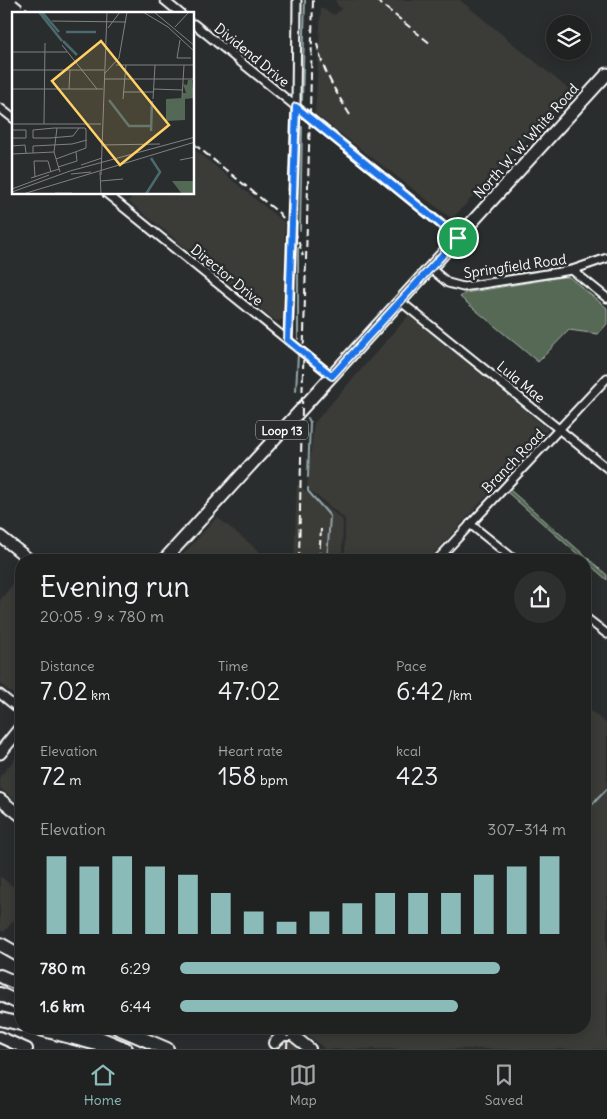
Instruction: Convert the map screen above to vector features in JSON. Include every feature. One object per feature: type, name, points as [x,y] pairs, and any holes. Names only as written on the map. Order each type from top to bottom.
[{"type":"highway","points":[[0,944],[15,953]]},
{"type":"highway","points":[[0,976],[15,982]]},
{"type":"highway","points":[[0,994],[15,1001]]},
{"type":"highway","points":[[0,1019],[15,1023]]},
{"type":"highway","points":[[59,1034],[116,1049]]},
{"type":"highway","points":[[90,1034],[126,1049]]},
{"type":"highway","points":[[132,1034],[168,1049]]},
{"type":"highway","points":[[138,1034],[148,1041]]},
{"type":"main road","name":"North W. W. White Road","points":[[169,554],[607,74]]},
{"type":"main road","points":[[0,536],[22,554]]},
{"type":"main road","points":[[0,753],[15,735]]},
{"type":"main road","points":[[0,799],[15,811]]},
{"type":"main road","points":[[274,1046],[283,1035],[294,1035],[310,1049]]},
{"type":"main road","points":[[0,1038],[27,1049]]},
{"type":"street","points":[[164,0],[179,12]]},
{"type":"street","points":[[288,340],[296,107],[297,0]]},
{"type":"street","name":"Dividend Drive","points":[[195,27],[458,238]]},
{"type":"street","points":[[0,108],[12,117]]},
{"type":"street","name":"Director Drive","points":[[108,195],[332,376]]},
{"type":"street","name":"Springfield Road","points":[[430,268],[448,283],[463,287],[572,270],[607,258]]},
{"type":"street","points":[[572,270],[607,298]]},
{"type":"street","name":"Lula Mae","points":[[400,301],[607,468]]},
{"type":"street","name":"Branch Road","points":[[442,554],[607,378]]},
{"type":"street","points":[[470,524],[508,554]]},
{"type":"street","points":[[591,621],[607,634]]},
{"type":"street","points":[[0,694],[15,706]]},
{"type":"shaded area","points":[[335,0],[460,0],[571,91],[452,219],[315,114],[321,8],[334,15],[342,9]]},
{"type":"shaded area","points":[[195,150],[285,223],[284,319],[276,321],[128,201],[133,195],[195,195]]},
{"type":"shaded area","points":[[409,315],[548,429],[433,554],[345,554],[345,519],[307,488],[314,423]]},
{"type":"shaded area","points":[[297,484],[343,520],[342,554],[294,554]]},
{"type":"shaded area","points":[[217,517],[263,554],[183,554]]},
{"type":"shaded area","points":[[15,581],[15,695],[0,684],[0,600]]},
{"type":"shaded area","points":[[591,711],[607,724],[607,1049],[325,1049],[306,1034],[591,1034]]},
{"type":"shaded area","points":[[15,759],[15,800],[0,788],[0,776]]},
{"type":"shaded area","points":[[0,876],[15,888],[15,919],[4,932],[0,930]]},
{"type":"shaded area","points":[[283,1034],[299,1034],[298,1049],[282,1049]]},
{"type":"green space","points":[[569,277],[607,308],[607,324],[598,334],[569,330],[538,362],[460,297],[465,293]]},
{"type":"green space","points":[[509,489],[583,554],[577,554],[507,492]]},
{"type":"green space","points":[[591,561],[607,575],[607,580],[591,566]]},
{"type":"waterway","points":[[302,100],[305,0]]},
{"type":"waterway","points":[[300,230],[302,127]]},
{"type":"waterway","points":[[298,248],[298,339]]},
{"type":"waterway","points":[[296,391],[298,354]]},
{"type":"waterway","points":[[308,418],[310,422],[308,477]]},
{"type":"waterway","points":[[308,488],[308,491],[330,516],[327,554]]},
{"type":"waterway","points":[[591,806],[607,789]]},
{"type":"railway","points":[[16,0],[31,12]]},
{"type":"railway","points":[[299,554],[313,0]]},
{"type":"railway","points":[[376,0],[432,45]]},
{"type":"railway","points":[[317,43],[326,72],[350,115]]},
{"type":"railway","points":[[195,145],[279,213],[296,234],[303,256]]},
{"type":"railway","points":[[319,554],[321,529]]},
{"type":"railway","points":[[287,1049],[288,1034]]},
{"type":"route","points":[[296,107],[458,238],[332,376],[288,340],[296,107]]}]
